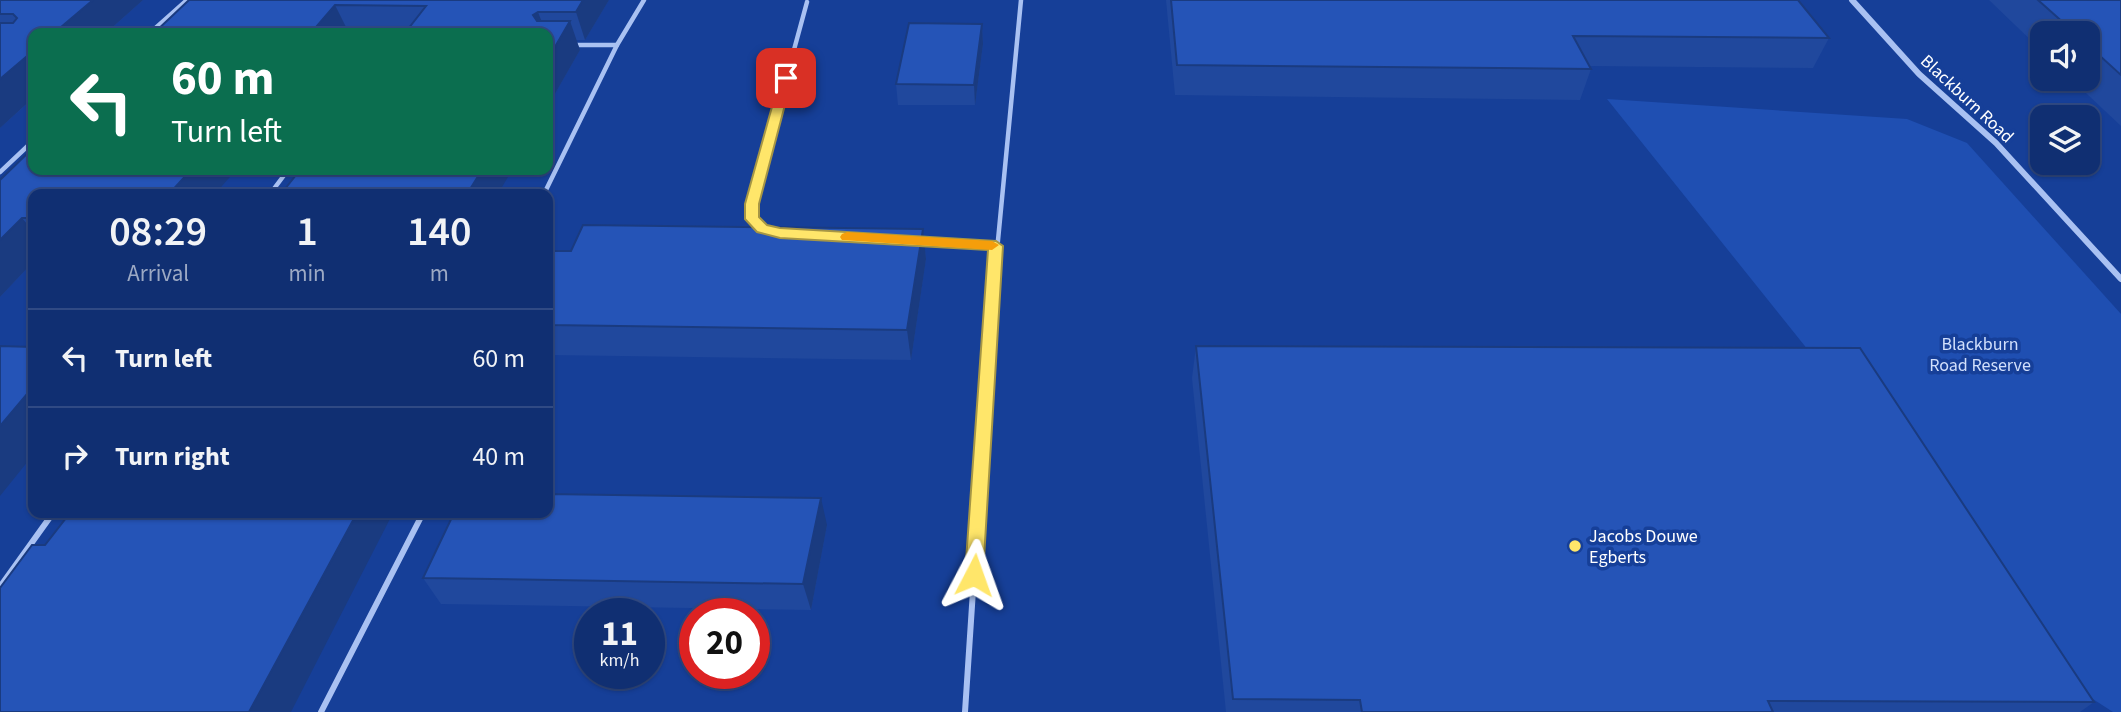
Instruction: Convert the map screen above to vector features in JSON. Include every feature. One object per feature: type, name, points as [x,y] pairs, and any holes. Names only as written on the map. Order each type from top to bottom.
[{"type":"street","name":"Blackburn Road","points":[[1852,0],[1919,74],[1996,143],[2121,278]]},
{"type":"lane","points":[[156,28],[187,0]]},
{"type":"lane","points":[[546,189],[617,45],[644,0]]},
{"type":"lane","points":[[965,712],[996,246],[1021,0]]},
{"type":"lane","points":[[771,231],[762,229],[752,219],[752,204],[807,2]]},
{"type":"lane","points":[[562,45],[617,45]]},
{"type":"lane","points":[[0,172],[28,146]]},
{"type":"lane","points":[[915,241],[996,246]]},
{"type":"lane","points":[[0,587],[50,518]]},
{"type":"lane","points":[[321,712],[420,518]]},
{"type":"green space","name":"Blackburn Road Reserve","points":[[1607,99],[1907,119],[1967,143],[2121,314],[2121,712],[2113,712],[2082,692]]},
{"type":"building","points":[[0,0],[93,0],[60,28],[28,28],[28,55],[0,79],[0,23],[13,23],[17,18],[13,14],[0,14]]},
{"type":"building","points":[[189,0],[583,0],[576,12],[538,12],[533,15],[537,21],[570,21],[553,50],[553,28],[409,28],[426,6],[335,5],[315,28],[159,28]]},
{"type":"building","points":[[1171,0],[1798,0],[1829,38],[1573,36],[1591,69],[1177,65]]},
{"type":"building","points":[[2038,0],[2121,0],[2121,75],[2100,56],[2100,21],[2062,21]]},
{"type":"building","points":[[909,23],[982,24],[974,85],[896,84]]},
{"type":"building","points":[[28,153],[28,175],[186,175],[174,189],[28,189],[28,218],[22,218],[0,240],[0,180]]},
{"type":"building","points":[[296,175],[479,175],[470,189],[285,189]]},
{"type":"building","points":[[583,225],[923,229],[907,330],[553,325],[553,251],[571,251]]},
{"type":"building","points":[[0,346],[28,347],[28,393],[0,426]]},
{"type":"building","name":"Jacobs Douwe Egberts","points":[[1196,346],[1860,348],[2094,702],[1768,701],[1773,712],[1362,712],[1360,700],[1233,699]]},
{"type":"building","points":[[553,494],[821,498],[803,584],[423,578],[452,518],[553,518]]},
{"type":"building","points":[[66,518],[354,518],[249,712],[0,712],[0,588],[32,545],[45,545]]},
{"type":"slow traffic","points":[[847,237],[992,245]]},
{"type":"place","name":"Jacobs Douwe Egberts","points":[[1575,546]]},
{"type":"route","points":[[786,78],[752,204],[752,219],[762,229],[780,233],[996,246],[974,575]]}]
